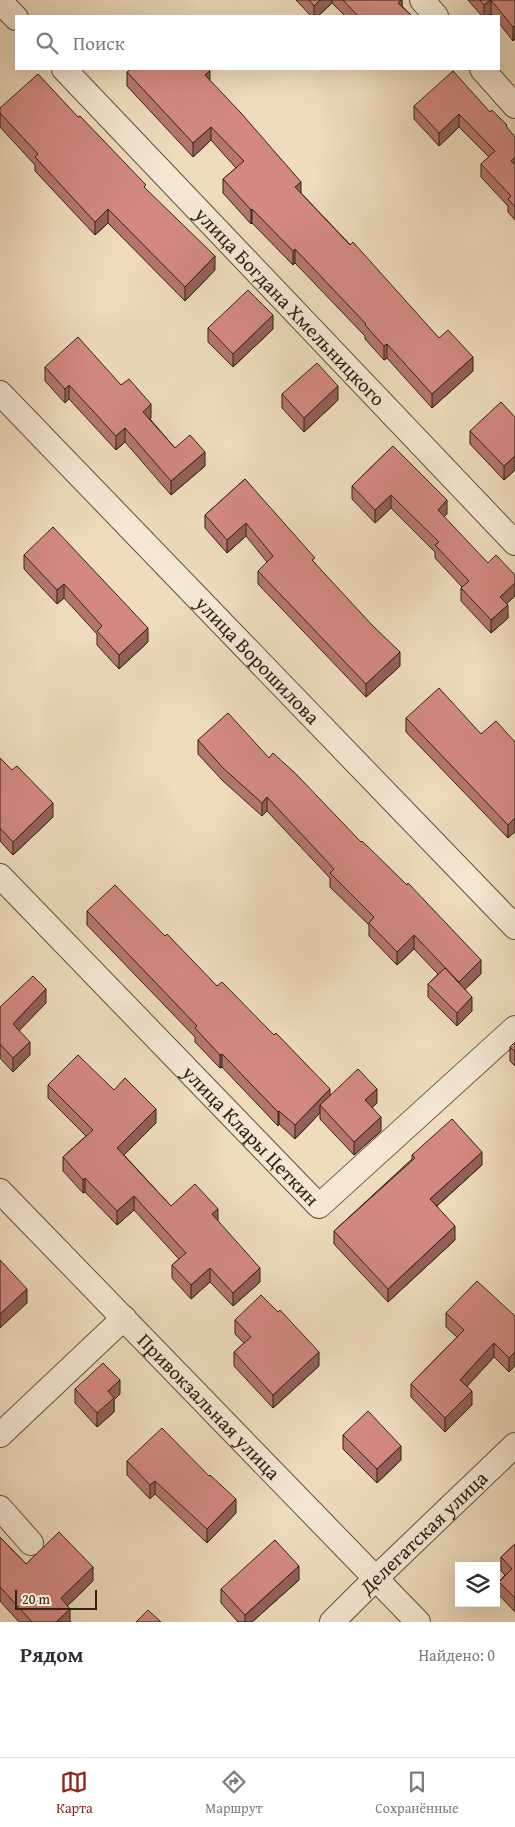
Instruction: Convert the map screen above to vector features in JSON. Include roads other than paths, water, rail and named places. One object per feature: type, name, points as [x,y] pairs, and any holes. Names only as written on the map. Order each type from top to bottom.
[{"type":"street","points":[[422,0],[435,15]]},
{"type":"street","points":[[0,1],[15,17]]},
{"type":"street","name":"улица Богдана Хмельницкого","points":[[65,70],[515,543]]},
{"type":"street","points":[[483,70],[515,106]]},
{"type":"street","name":"улица Ворошилова","points":[[0,393],[515,927]]},
{"type":"street","name":"улица Клары Цеткин","points":[[0,876],[319,1206],[515,1028]]},
{"type":"street","name":"Привокзальная улица","points":[[0,1191],[418,1622]]},
{"type":"street","points":[[0,1435],[124,1318]]},
{"type":"street","name":"Делегатская улица","points":[[332,1622],[515,1445]]},
{"type":"street","points":[[0,1508],[31,1543]]}]
